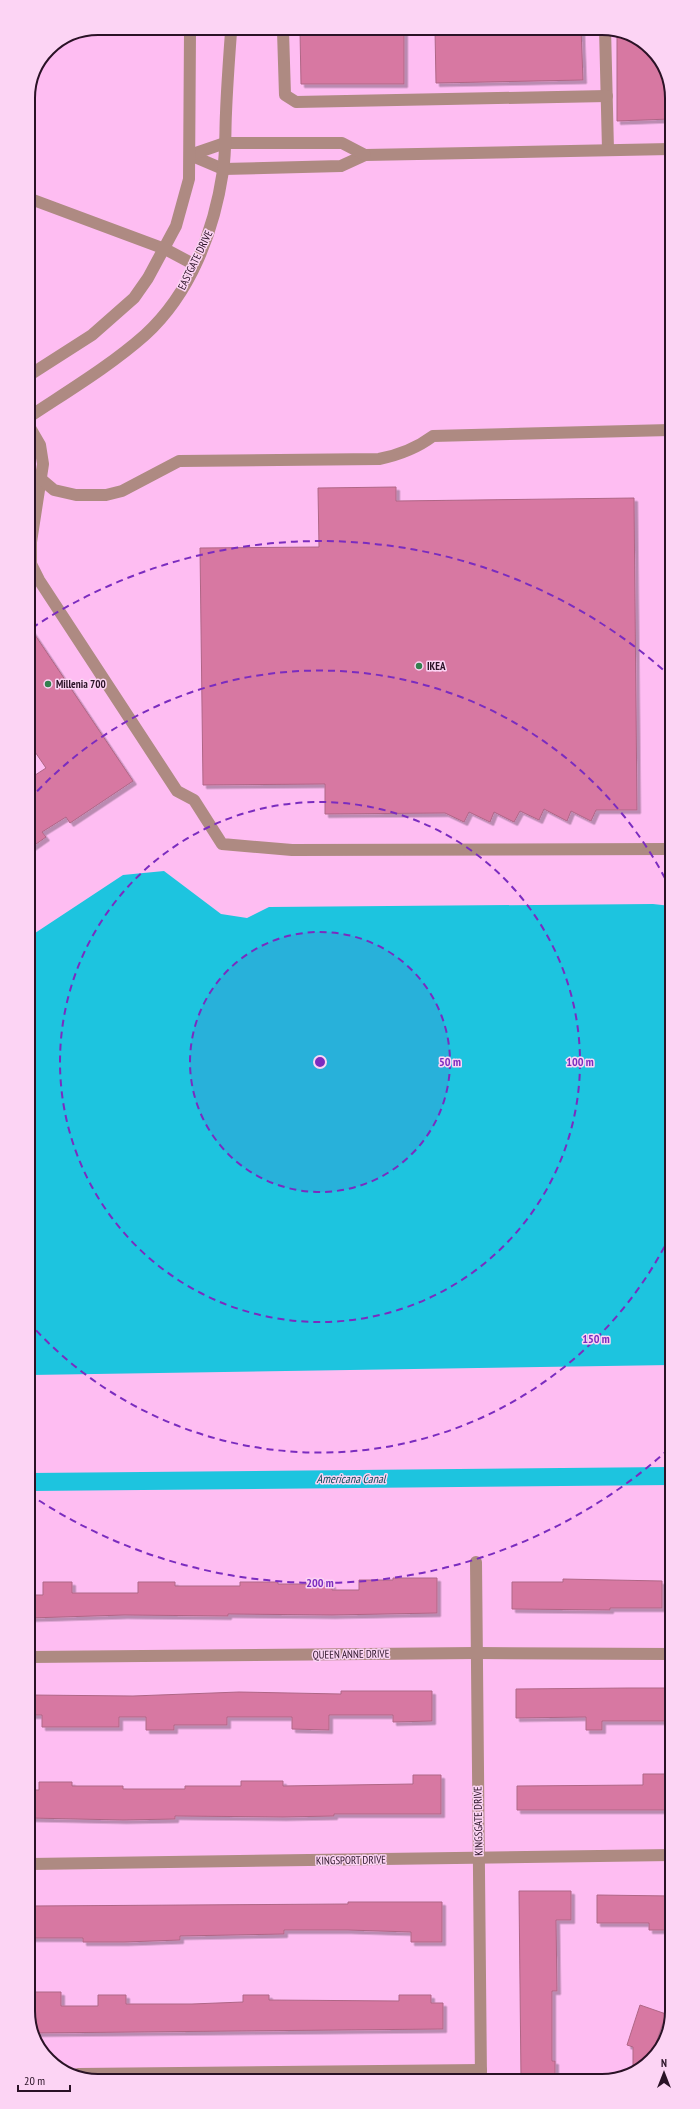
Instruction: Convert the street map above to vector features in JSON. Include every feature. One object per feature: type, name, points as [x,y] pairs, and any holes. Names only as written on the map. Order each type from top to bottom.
[{"type":"street","points":[[35,372],[92,335],[113,318],[134,298],[165,249],[183,204],[189,179],[190,35]]},
{"type":"street","name":"EASTGATE DRIVE","points":[[35,412],[123,353],[146,334],[182,290],[195,265],[210,230],[218,200],[223,169],[230,35]]},
{"type":"street","points":[[283,35],[285,95],[296,102],[607,96]]},
{"type":"street","points":[[605,35],[608,150]]},
{"type":"street","points":[[190,155],[225,143],[342,142],[365,155]]},
{"type":"street","points":[[190,155],[223,169],[341,166],[365,155],[665,149]]},
{"type":"street","points":[[35,201],[165,249],[195,265]]},
{"type":"street","points":[[41,479],[54,490],[76,495],[106,495],[122,490],[178,461],[379,459],[394,456],[421,446],[433,436],[665,430]]},
{"type":"street","points":[[35,437],[40,445],[43,464],[35,517]]},
{"type":"street","points":[[35,574],[177,791],[194,800],[222,844],[292,850],[665,849]]},
{"type":"street","name":"KINGSGATE DRIVE","points":[[476,1562],[481,2074]]},
{"type":"street","name":"QUEEN ANNE DRIVE","points":[[35,1657],[477,1652],[665,1654]]},
{"type":"street","name":"KINGSPORT DRIVE","points":[[35,1864],[479,1859],[665,1855]]},
{"type":"water","points":[[164,871],[221,914],[247,918],[269,907],[653,904],[665,905],[665,1365],[35,1375],[35,933],[123,875]]},
{"type":"building","points":[[300,35],[404,35],[404,84],[301,84]]},
{"type":"building","points":[[435,35],[581,35],[583,80],[436,83]]},
{"type":"building","points":[[617,37],[634,43],[647,53],[659,70],[663,82],[665,98],[665,119],[617,121]]},
{"type":"building","name":"IKEA","points":[[396,487],[396,501],[634,498],[637,810],[596,810],[591,821],[571,811],[567,821],[544,809],[539,820],[520,811],[514,822],[494,812],[490,822],[469,812],[464,822],[445,813],[325,814],[325,784],[203,785],[200,548],[319,547],[318,488]]},
{"type":"building","name":"Millenia 700","points":[[35,635],[133,781],[70,823],[66,817],[42,832],[46,837],[35,845],[35,775],[46,768],[35,752]]},
{"type":"building","points":[[393,1578],[437,1578],[437,1613],[332,1615],[228,1614],[228,1616],[124,1615],[35,1618],[35,1595],[43,1595],[43,1582],[72,1582],[72,1593],[138,1593],[138,1582],[175,1582],[175,1586],[240,1586],[240,1582],[278,1582],[278,1584],[332,1584],[332,1590],[359,1590],[359,1580],[393,1580]]},
{"type":"building","points":[[563,1579],[662,1581],[662,1608],[610,1608],[610,1610],[512,1609],[512,1582],[563,1582]]},
{"type":"building","points":[[665,1688],[665,1721],[602,1721],[602,1730],[586,1730],[586,1717],[516,1718],[516,1689]]},
{"type":"building","points":[[341,1691],[432,1691],[432,1721],[393,1722],[393,1715],[329,1715],[329,1730],[292,1729],[292,1717],[227,1717],[227,1725],[174,1725],[174,1730],[146,1730],[146,1717],[119,1717],[119,1727],[42,1727],[42,1715],[35,1715],[35,1695],[133,1696],[239,1692],[341,1694]]},
{"type":"building","points":[[643,1774],[665,1774],[665,1810],[517,1810],[517,1786],[643,1785]]},
{"type":"building","points":[[413,1775],[441,1775],[441,1814],[334,1814],[334,1816],[283,1817],[175,1816],[175,1819],[123,1820],[35,1818],[35,1790],[39,1790],[39,1782],[72,1782],[72,1786],[123,1786],[123,1789],[185,1789],[185,1786],[241,1786],[241,1781],[283,1781],[283,1786],[413,1784]]},
{"type":"building","points":[[519,1891],[571,1891],[571,1920],[556,1920],[557,1991],[552,1991],[552,2061],[555,2061],[555,2074],[521,2074]]},
{"type":"building","points":[[597,1895],[665,1896],[665,1930],[649,1930],[649,1923],[597,1923]]},
{"type":"building","points":[[348,1902],[442,1902],[442,1942],[411,1942],[411,1932],[348,1930],[284,1930],[284,1934],[180,1936],[180,1940],[125,1942],[83,1942],[83,1938],[35,1938],[35,1906],[348,1904]]},
{"type":"building","points":[[35,1992],[61,1992],[61,2006],[98,2006],[98,1995],[126,1995],[126,2004],[192,2004],[243,2002],[243,1995],[269,1995],[269,2000],[399,2001],[399,1995],[431,1995],[431,2003],[443,2003],[443,2029],[39,2033],[35,2011]]},
{"type":"building","points":[[640,2005],[665,2014],[656,2043],[648,2053],[644,2053],[644,2058],[633,2066],[633,2047],[627,2045]]},
{"type":"waterway","name":"Americana Canal","points":[[35,1482],[665,1476]]},
{"type":"place","name":"IKEA","points":[[419,666]]},
{"type":"place","name":"Millenia 700","points":[[48,684]]}]
